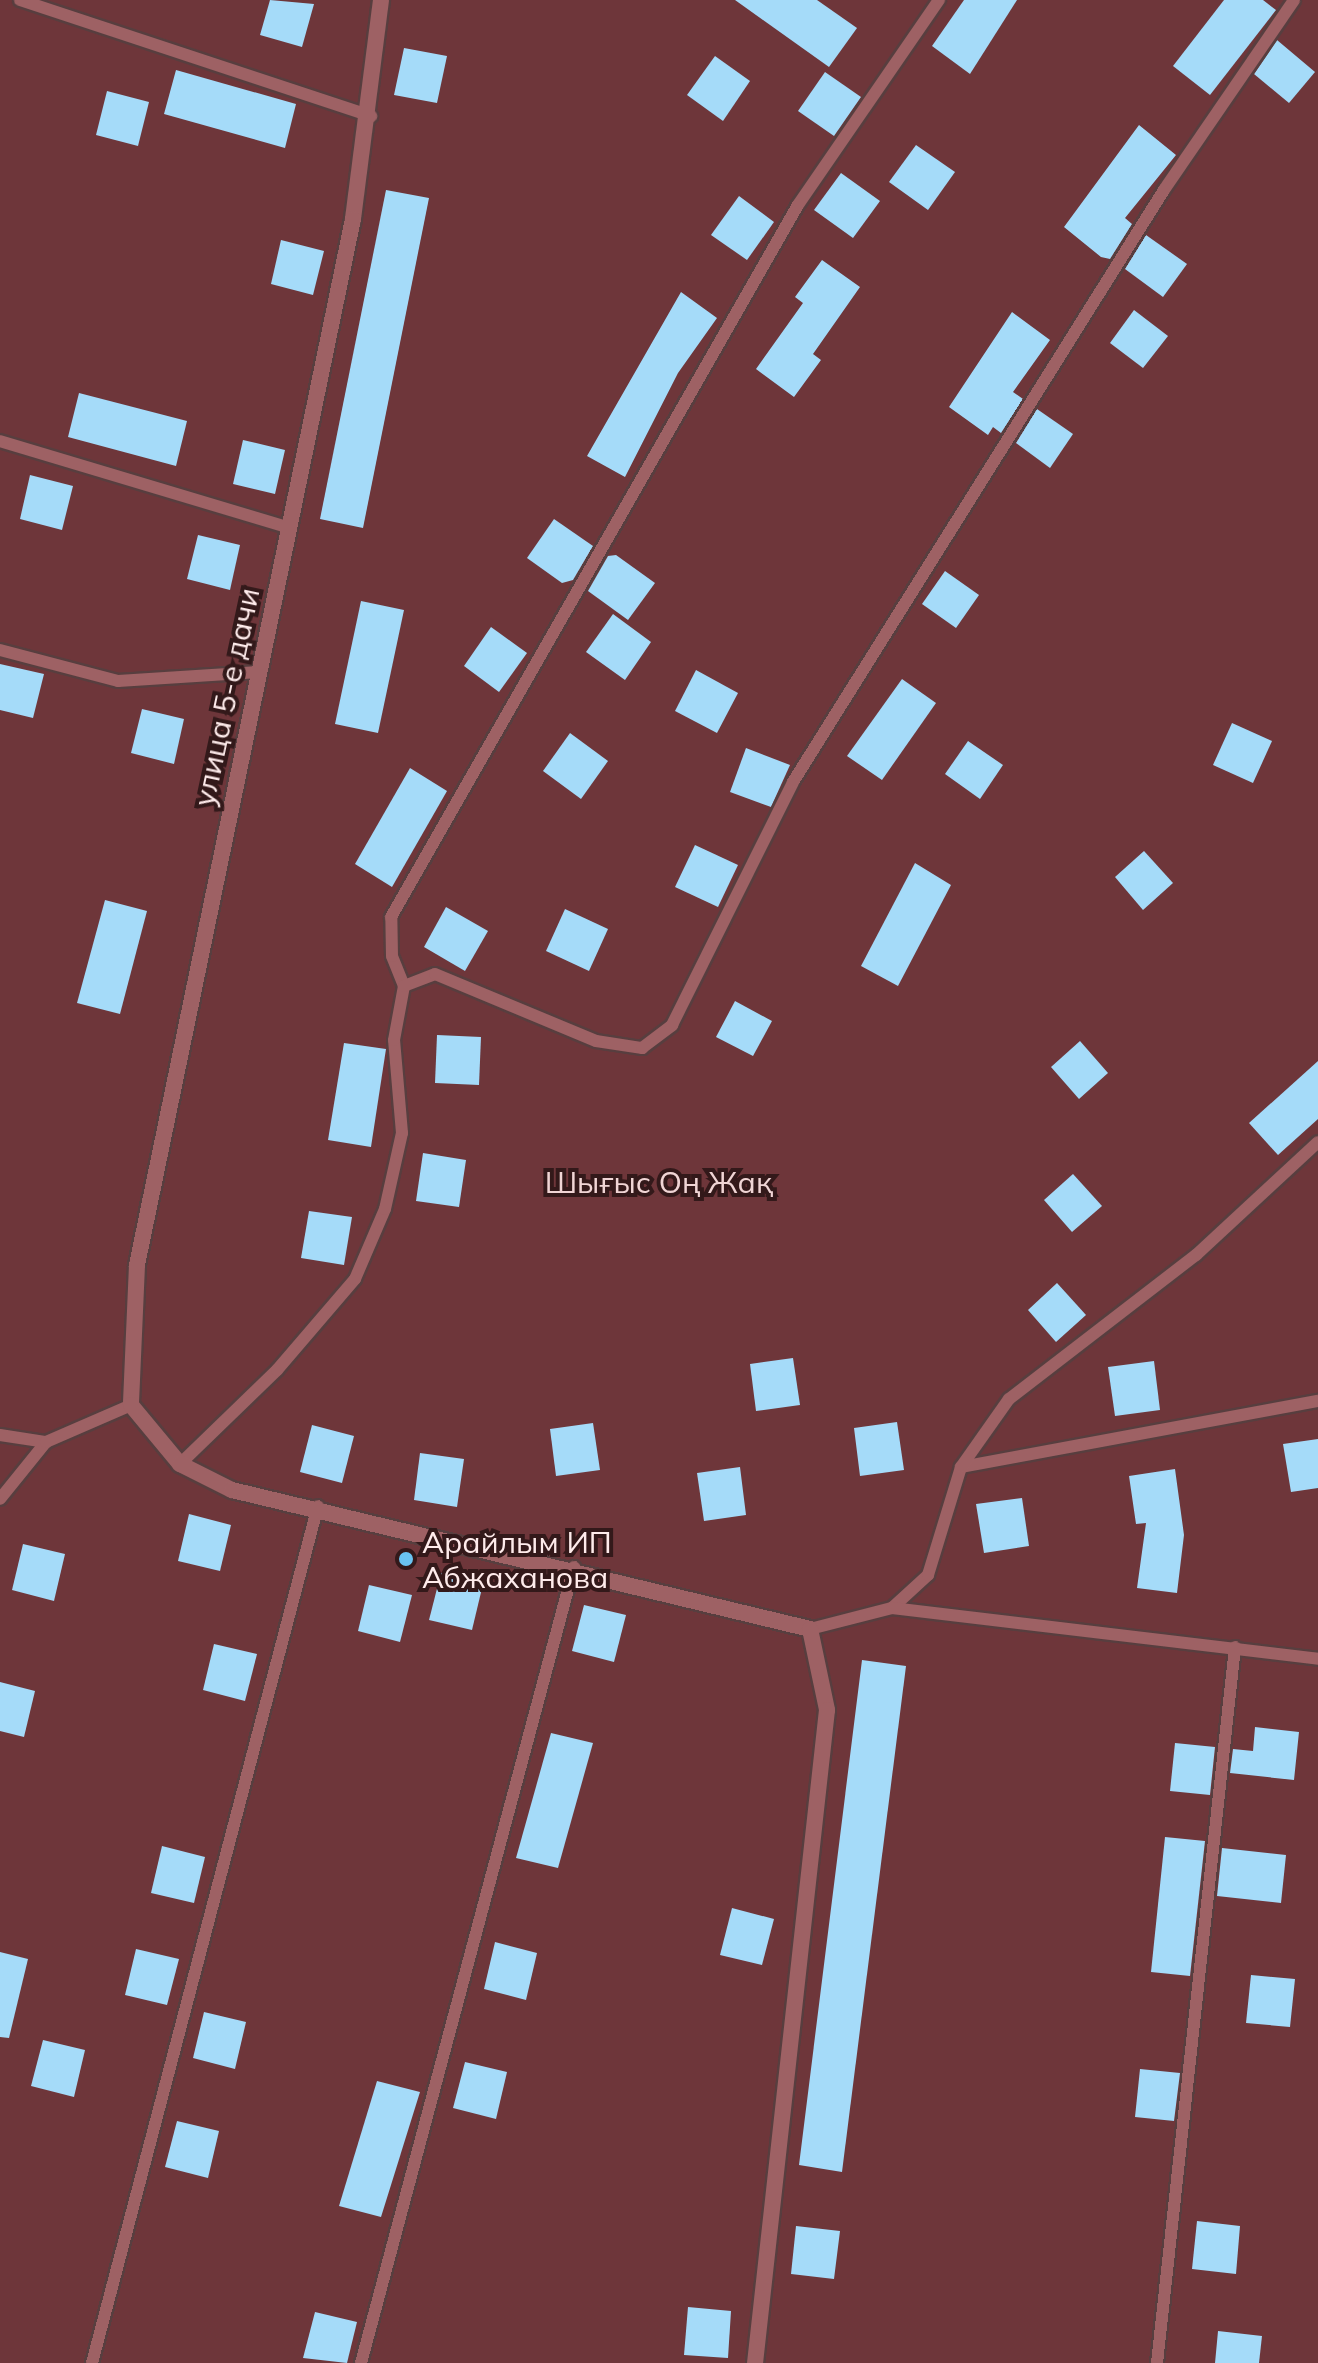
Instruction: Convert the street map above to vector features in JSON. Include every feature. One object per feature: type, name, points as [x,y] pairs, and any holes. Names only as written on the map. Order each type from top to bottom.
[{"type":"street","name":"улица 5-е дачи","points":[[131,1405],[137,1265],[290,528],[371,116],[381,0]]},
{"type":"street","points":[[131,1405],[180,1464],[232,1490],[318,1506],[574,1567],[810,1629],[827,1710],[755,2363]]},
{"type":"lane","points":[[20,0],[371,116]]},
{"type":"lane","points":[[180,1464],[277,1370],[355,1279],[385,1209],[402,1133],[394,1040],[404,986],[392,956],[391,917],[798,205],[939,0]]},
{"type":"lane","points":[[404,986],[435,974],[596,1041],[642,1048],[672,1025],[793,782],[1164,190],[1294,0]]},
{"type":"lane","points":[[0,441],[290,528]]},
{"type":"lane","points":[[0,650],[118,681],[259,672]]},
{"type":"lane","points":[[892,1608],[928,1575],[940,1552],[961,1467],[1009,1399],[1196,1255],[1318,1142]]},
{"type":"lane","points":[[961,1467],[1318,1401]]},
{"type":"lane","points":[[0,1499],[46,1442],[131,1405]]},
{"type":"lane","points":[[0,1435],[46,1442]]},
{"type":"lane","points":[[92,2363],[318,1506]]},
{"type":"lane","points":[[361,2363],[574,1567]]},
{"type":"lane","points":[[810,1629],[892,1608],[1318,1659]]},
{"type":"lane","points":[[1157,2363],[1235,1647]]},
{"type":"green space","name":"Шығыс Оң Жақ","points":[[0,0],[1318,0],[1318,2363],[0,2363]]},
{"type":"building","points":[[270,0],[314,4],[302,47],[260,35]]},
{"type":"building","points":[[735,0],[817,0],[857,28],[829,67]]},
{"type":"building","points":[[964,0],[1017,0],[970,74],[932,46]]},
{"type":"building","points":[[1224,0],[1263,0],[1276,10],[1210,95],[1173,66]]},
{"type":"building","points":[[1277,40],[1315,72],[1289,103],[1254,74]]},
{"type":"building","points":[[404,48],[447,56],[437,103],[394,95]]},
{"type":"building","points":[[715,56],[750,81],[723,121],[687,95]]},
{"type":"building","points":[[176,70],[296,104],[285,148],[164,114]]},
{"type":"building","points":[[825,72],[861,97],[834,136],[798,111]]},
{"type":"building","points":[[107,91],[149,102],[138,146],[96,135]]},
{"type":"building","points":[[1139,125],[1176,155],[1125,218],[1132,224],[1110,259],[1101,257],[1064,227]]},
{"type":"building","points":[[916,145],[955,172],[928,210],[889,182]]},
{"type":"building","points":[[841,173],[880,201],[853,238],[814,210]]},
{"type":"building","points":[[386,190],[429,198],[363,528],[320,519]]},
{"type":"building","points":[[739,196],[774,222],[747,260],[711,235]]},
{"type":"building","points":[[1146,235],[1187,264],[1163,297],[1125,269]]},
{"type":"building","points":[[281,240],[324,251],[313,295],[271,284]]},
{"type":"building","points":[[822,260],[860,287],[813,354],[821,360],[794,397],[756,369],[803,303],[795,297]]},
{"type":"building","points":[[681,292],[717,318],[678,373],[625,477],[587,456]]},
{"type":"building","points":[[1134,310],[1168,336],[1143,368],[1110,343]]},
{"type":"building","points":[[1012,312],[1050,340],[1013,392],[1023,399],[1001,433],[993,427],[988,435],[949,407]]},
{"type":"building","points":[[79,393],[187,421],[176,466],[68,437]]},
{"type":"building","points":[[1037,409],[1073,434],[1050,468],[1016,443]]},
{"type":"building","points":[[243,440],[285,450],[275,494],[233,484]]},
{"type":"building","points":[[30,475],[73,486],[62,530],[20,519]]},
{"type":"building","points":[[554,519],[593,546],[573,580],[562,583],[527,558]]},
{"type":"building","points":[[198,535],[240,545],[230,590],[187,579]]},
{"type":"building","points":[[616,555],[655,583],[628,620],[588,591],[608,556]]},
{"type":"building","points":[[945,571],[979,595],[956,628],[922,604]]},
{"type":"building","points":[[361,601],[404,610],[378,733],[335,724]]},
{"type":"building","points":[[613,614],[651,642],[625,680],[586,652]]},
{"type":"building","points":[[491,627],[527,653],[499,692],[464,666]]},
{"type":"building","points":[[0,664],[44,674],[33,718],[0,710]]},
{"type":"building","points":[[696,670],[738,693],[717,733],[675,711]]},
{"type":"building","points":[[902,679],[936,703],[882,780],[847,756]]},
{"type":"building","points":[[142,709],[184,719],[174,764],[131,753]]},
{"type":"building","points":[[1232,723],[1272,741],[1253,783],[1213,765]]},
{"type":"building","points":[[570,733],[608,761],[581,799],[543,771]]},
{"type":"building","points":[[968,741],[1003,765],[980,799],[945,774]]},
{"type":"building","points":[[746,748],[790,765],[771,807],[730,792]]},
{"type":"building","points":[[410,768],[447,791],[392,887],[355,864]]},
{"type":"building","points":[[695,845],[738,865],[718,907],[675,887]]},
{"type":"building","points":[[1144,851],[1173,883],[1143,910],[1115,877]]},
{"type":"building","points":[[915,863],[951,885],[898,986],[861,966]]},
{"type":"building","points":[[105,900],[147,911],[120,1014],[77,1003]]},
{"type":"building","points":[[446,907],[488,931],[465,971],[424,947]]},
{"type":"building","points":[[565,909],[608,929],[589,971],[546,951]]},
{"type":"building","points":[[735,1001],[772,1021],[753,1056],[716,1037]]},
{"type":"building","points":[[437,1035],[481,1037],[479,1085],[435,1083]]},
{"type":"building","points":[[1080,1041],[1108,1073],[1079,1099],[1051,1067]]},
{"type":"building","points":[[344,1043],[386,1049],[371,1147],[328,1140]]},
{"type":"building","points":[[1318,1061],[1318,1119],[1278,1155],[1249,1123]]},
{"type":"building","points":[[423,1153],[466,1160],[459,1207],[416,1201]]},
{"type":"building","points":[[1073,1174],[1102,1206],[1072,1232],[1044,1200]]},
{"type":"building","points":[[309,1211],[352,1217],[344,1265],[301,1258]]},
{"type":"building","points":[[1057,1283],[1086,1315],[1056,1342],[1028,1310]]},
{"type":"building","points":[[793,1358],[800,1405],[756,1411],[750,1364]]},
{"type":"building","points":[[1154,1361],[1160,1410],[1115,1416],[1108,1367]]},
{"type":"building","points":[[897,1422],[904,1470],[860,1476],[854,1428]]},
{"type":"building","points":[[593,1423],[600,1470],[556,1476],[550,1429]]},
{"type":"building","points":[[312,1425],[354,1436],[342,1483],[300,1472]]},
{"type":"building","points":[[1318,1439],[1318,1488],[1291,1492],[1283,1444]]},
{"type":"building","points":[[420,1453],[464,1459],[457,1507],[414,1500]]},
{"type":"building","points":[[740,1467],[746,1515],[704,1521],[697,1473]]},
{"type":"building","points":[[1175,1469],[1184,1535],[1177,1593],[1137,1588],[1146,1523],[1136,1524],[1129,1476]]},
{"type":"building","points":[[1022,1498],[1029,1546],[984,1553],[976,1504]]},
{"type":"building","points":[[189,1514],[231,1525],[220,1571],[178,1561]]},
{"type":"building","points":[[23,1544],[65,1554],[54,1601],[12,1590]]},
{"type":"building","points":[[441,1573],[483,1584],[472,1630],[429,1620]]},
{"type":"building","points":[[369,1585],[412,1595],[400,1642],[358,1631]]},
{"type":"building","points":[[584,1605],[626,1615],[614,1662],[572,1651]]},
{"type":"building","points":[[214,1644],[257,1654],[245,1701],[203,1690]]},
{"type":"building","points":[[862,1660],[906,1666],[842,2172],[799,2165]]},
{"type":"building","points":[[0,1682],[35,1691],[24,1737],[0,1731]]},
{"type":"building","points":[[1255,1727],[1299,1732],[1294,1780],[1230,1773],[1233,1749],[1253,1751]]},
{"type":"building","points":[[551,1733],[593,1743],[558,1868],[516,1858]]},
{"type":"building","points":[[1175,1743],[1215,1747],[1210,1795],[1170,1791]]},
{"type":"building","points":[[1165,1837],[1205,1841],[1190,1976],[1151,1972]]},
{"type":"building","points":[[162,1846],[205,1857],[194,1903],[151,1893]]},
{"type":"building","points":[[1222,1848],[1286,1855],[1281,1903],[1217,1896]]},
{"type":"building","points":[[732,1908],[774,1919],[762,1965],[720,1955]]},
{"type":"building","points":[[495,1942],[537,1953],[526,2000],[484,1989]]},
{"type":"building","points":[[136,1949],[179,1959],[167,2005],[125,1995]]},
{"type":"building","points":[[0,1952],[28,1959],[9,2038],[0,2037]]},
{"type":"building","points":[[1251,1975],[1295,1979],[1290,2027],[1246,2023]]},
{"type":"building","points":[[204,2012],[246,2022],[235,2069],[193,2058]]},
{"type":"building","points":[[43,2040],[85,2050],[74,2097],[31,2086]]},
{"type":"building","points":[[465,2062],[507,2072],[496,2119],[453,2108]]},
{"type":"building","points":[[1140,2069],[1180,2073],[1174,2121],[1135,2117]]},
{"type":"building","points":[[377,2081],[420,2092],[381,2217],[339,2206]]},
{"type":"building","points":[[177,2121],[219,2131],[208,2178],[165,2167]]},
{"type":"building","points":[[1197,2221],[1240,2226],[1236,2274],[1192,2269]]},
{"type":"building","points":[[796,2226],[840,2231],[834,2279],[791,2274]]},
{"type":"building","points":[[688,2307],[731,2311],[728,2358],[684,2355]]},
{"type":"building","points":[[315,2312],[357,2322],[347,2363],[303,2358]]},
{"type":"building","points":[[1218,2331],[1262,2336],[1259,2363],[1215,2363]]},
{"type":"place","name":"Арайлым ИП Абжаханова","points":[[406,1559]]}]
